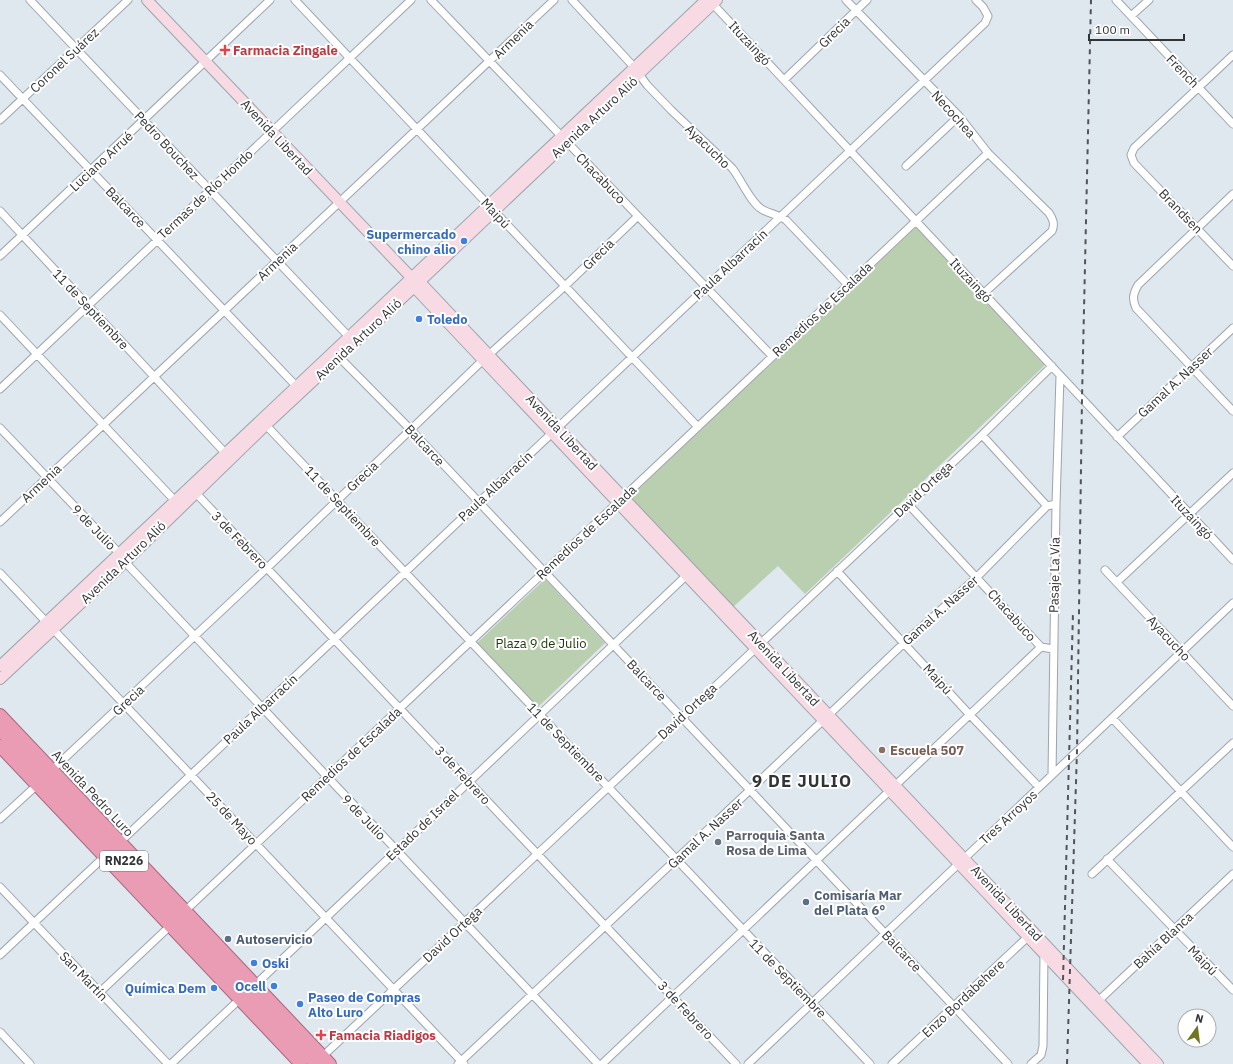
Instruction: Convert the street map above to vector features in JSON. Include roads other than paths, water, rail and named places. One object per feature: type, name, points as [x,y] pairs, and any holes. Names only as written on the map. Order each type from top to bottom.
[{"type":"highway","name":"Avenida Pedro Luro","points":[[0,715],[52,770],[170,926],[248,992],[323,1061]]},
{"type":"highway","name":"Avenida Pedro Luro","points":[[0,730],[248,992]]},
{"type":"highway","name":"Avenida Pedro Luro","points":[[0,746],[37,785],[185,911],[248,992],[301,1064]]},
{"type":"main road","name":"Avenida Libertad","points":[[147,0],[1031,934],[1096,1004],[1148,1064]]},
{"type":"main road","name":"Avenida Arturo Alió","points":[[0,679],[119,552],[178,504],[413,280],[711,1]]},
{"type":"main road","name":"Avenida Arturo Alió","points":[[0,666],[50,626],[125,562],[178,504]]},
{"type":"main road","name":"Avenida Libertad","points":[[1031,934],[1044,953],[1158,1064]]},
{"type":"street","name":"Pedro Bouchez","points":[[30,0],[351,340]]},
{"type":"street","name":"Coronel Suárez","points":[[0,120],[128,0]]},
{"type":"street","name":"Luciano Arrué","points":[[0,256],[270,0]]},
{"type":"street","name":"Maipú","points":[[295,0],[698,426]]},
{"type":"street","name":"Termas de Río Hondo","points":[[0,389],[411,0]]},
{"type":"street","name":"Chacabuco","points":[[431,0],[772,356]]},
{"type":"street","name":"Armenia","points":[[0,522],[554,0]]},
{"type":"street","name":"Ayacucho","points":[[572,0],[637,70],[647,86],[732,168],[757,205],[763,211],[781,216],[786,220],[848,285]]},
{"type":"street","name":"Necochea","points":[[846,0],[959,116],[988,152],[1049,213],[1054,223],[1052,231],[983,294]]},
{"type":"street","name":"Grecia","points":[[784,80],[867,0]]},
{"type":"street","name":"Paula Albarracín","points":[[0,955],[985,23],[988,16],[983,7],[976,0]]},
{"type":"street","name":"French","points":[[1116,0],[1233,124]]},
{"type":"street","points":[[1131,16],[1148,0]]},
{"type":"street","name":"Ituzaingó","points":[[711,1],[1233,560]]},
{"type":"street","points":[[1199,88],[1233,55]]},
{"type":"street","name":"Balcarce","points":[[0,75],[299,389]]},
{"type":"street","name":"Brandsen","points":[[1199,88],[1134,148],[1131,155],[1134,163],[1233,266]]},
{"type":"street","points":[[906,166],[959,116]]},
{"type":"street","name":"Remedios de Escalada","points":[[185,911],[988,152]]},
{"type":"street","points":[[1233,194],[1138,285],[1134,291],[1133,298],[1136,308],[1233,412]]},
{"type":"street","name":"11 de Septiembre","points":[[0,212],[228,456]]},
{"type":"street","name":"Grecia","points":[[52,770],[267,568],[486,357],[565,286],[638,216]]},
{"type":"street","points":[[0,315],[178,504]]},
{"type":"street","name":"Gamal A. Nasser","points":[[1117,437],[1233,328]]},
{"type":"street","name":"Balcarce","points":[[336,354],[411,430],[1008,1064]]},
{"type":"street","name":"David Ortega","points":[[323,1061],[464,922],[982,435],[1052,366]]},
{"type":"street","name":"Pasaje La Vía","points":[[1052,775],[1053,649],[1060,376]]},
{"type":"street","name":"11 de Septiembre","points":[[263,422],[870,1064]]},
{"type":"street","name":"9 de Julio","points":[[0,428],[46,478],[119,552],[125,562],[194,637],[598,1064]]},
{"type":"street","points":[[982,435],[1047,506],[1056,504]]},
{"type":"street","points":[[1116,582],[1233,473]]},
{"type":"street","name":"3 de Febrero","points":[[193,490],[736,1064]]},
{"type":"street","name":"Chacabuco","points":[[908,504],[1041,647],[1053,649]]},
{"type":"street","name":"Gamal A. Nasser","points":[[461,1063],[532,994],[826,718],[904,642],[977,577],[1047,506]]},
{"type":"street","name":"Maipú","points":[[837,570],[970,715],[1039,787]]},
{"type":"street","name":"Ayacucho","points":[[1105,570],[1233,706]]},
{"type":"street","name":"25 de Mayo","points":[[0,572],[461,1063]]},
{"type":"street","name":"Estado de Israel","points":[[169,1064],[248,992],[689,572]]},
{"type":"street","name":"Tres Arroyos","points":[[748,1064],[1233,603]]},
{"type":"street","points":[[602,1064],[1041,647]]},
{"type":"street","points":[[1112,718],[1233,847]]},
{"type":"street","points":[[1092,874],[1233,743]]},
{"type":"street","points":[[0,819],[37,785]]},
{"type":"street","name":"Maipú","points":[[1107,859],[1233,990]]},
{"type":"street","name":"Bahía Blanca","points":[[1096,1004],[1233,874]]},
{"type":"street","name":"San Martín","points":[[0,887],[169,1064]]},
{"type":"street","points":[[100,992],[170,926]]},
{"type":"street","name":"Enzo Bordabehere","points":[[892,1064],[1031,934]]},
{"type":"street","points":[[1031,1064],[1040,1055],[1043,1046],[1044,953]]},
{"type":"street","points":[[0,1032],[29,1064]]},
{"type":"railway","points":[[1067,1064],[1077,751],[1082,398],[1091,0]]},
{"type":"railway","points":[[1063,980],[1073,612]]},
{"type":"place","name":"Farmacia Zingale","points":[[225,50]]},
{"type":"place","name":"Supermercado chino alio","points":[[464,241]]},
{"type":"place","name":"Toledo","points":[[419,319]]},
{"type":"place","name":"Escuela 507","points":[[882,750]]},
{"type":"place","name":"Parroquia Santa Rosa de Lima","points":[[718,842]]},
{"type":"place","name":"Comisaría Mar del Plata 6°","points":[[806,902]]},
{"type":"place","name":"Autoservicio","points":[[228,939]]},
{"type":"place","name":"Oski","points":[[254,963]]},
{"type":"place","name":"Ocell","points":[[274,986]]},
{"type":"place","name":"Química Dem","points":[[214,988]]},
{"type":"place","name":"Paseo de Compras Alto Luro","points":[[300,1004]]},
{"type":"place","name":"Famacia Riadigos","points":[[321,1035]]},
{"type":"district","name":"9 DE JULIO","points":[[802,781]]},
{"type":"park label","name":"Plaza 9 de Julio","points":[[541,643]]}]
